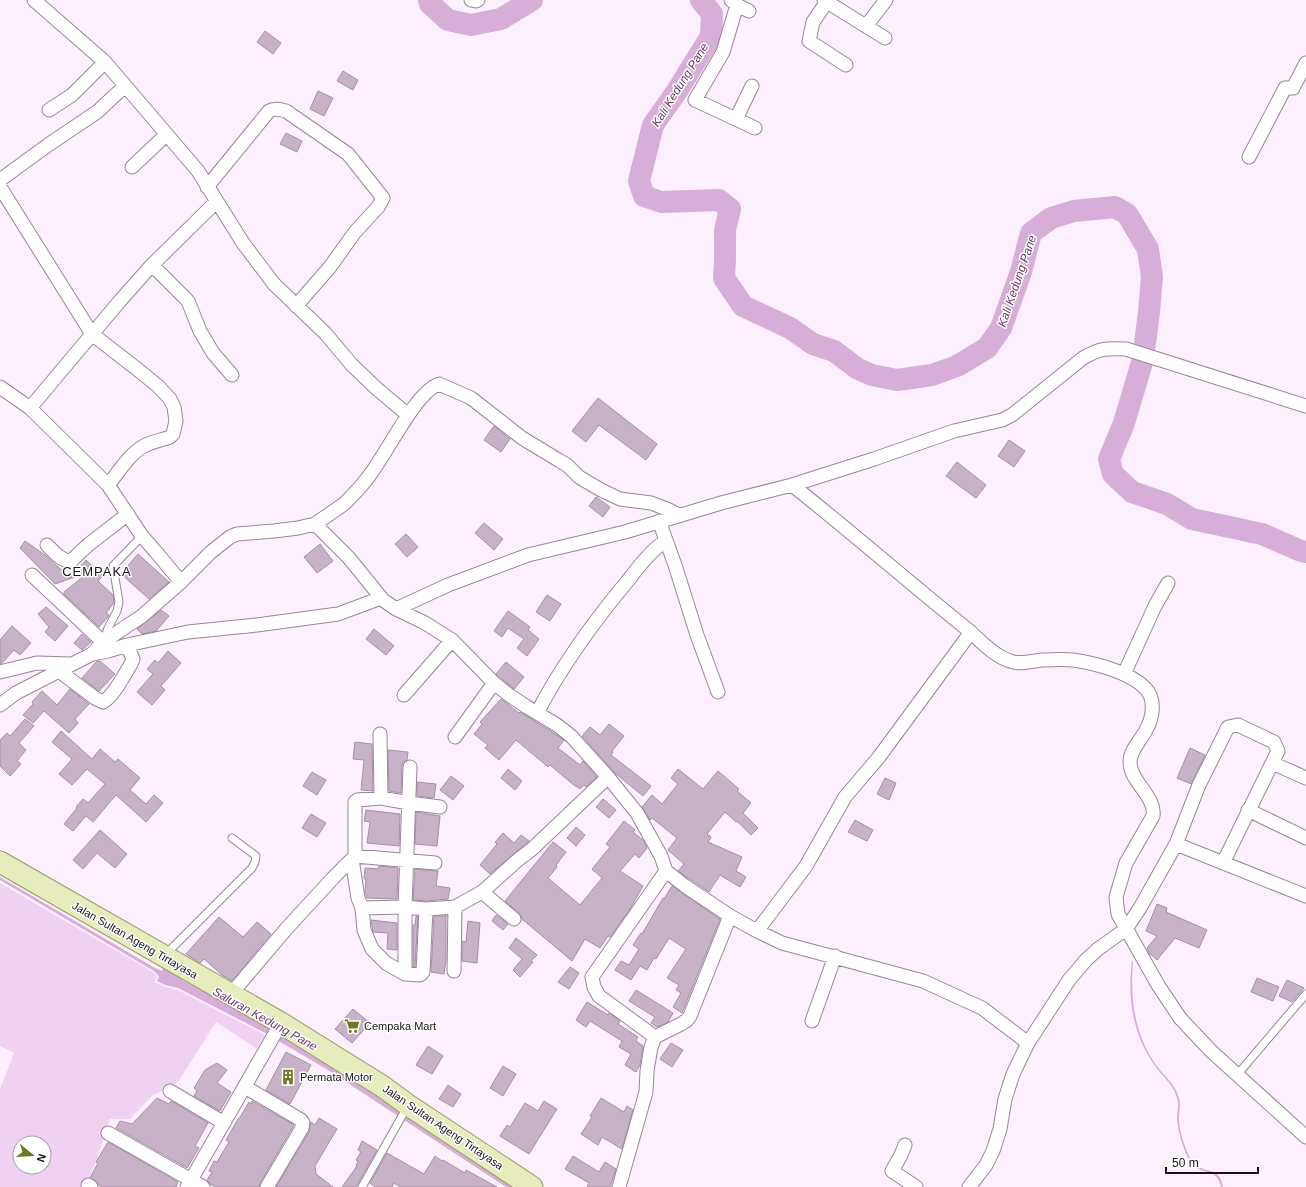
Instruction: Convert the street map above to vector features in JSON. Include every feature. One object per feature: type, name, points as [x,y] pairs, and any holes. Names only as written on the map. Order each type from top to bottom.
[{"type":"main road","name":"Jalan Sultan Ageng Tirtayasa","points":[[0,862],[231,994],[277,1031],[382,1086],[405,1111],[518,1183]]},
{"type":"street","points":[[34,0],[105,62],[198,171],[243,243],[274,284],[325,333],[352,365],[408,415]]},
{"type":"street","points":[[470,0],[478,0]]},
{"type":"street","points":[[866,26],[886,0]]},
{"type":"street","points":[[846,65],[809,41],[813,22],[826,1],[885,38]]},
{"type":"street","points":[[750,11],[734,2],[723,52],[695,100],[754,128]]},
{"type":"street","points":[[49,110],[72,95],[105,62]]},
{"type":"street","points":[[1249,158],[1285,88],[1293,88],[1306,63]]},
{"type":"street","points":[[0,180],[97,112],[125,86]]},
{"type":"street","points":[[736,119],[752,86]]},
{"type":"street","points":[[207,187],[269,111],[272,109],[281,109],[348,154],[383,198],[378,207],[355,232],[330,267],[296,306]]},
{"type":"street","points":[[132,167],[166,135]]},
{"type":"street","points":[[0,187],[92,334],[158,386],[170,399],[176,416],[173,434],[170,437],[142,447],[128,460],[108,485]]},
{"type":"street","points":[[30,408],[152,265],[217,201]]},
{"type":"street","points":[[152,265],[188,301],[200,331],[213,353],[232,375]]},
{"type":"street","points":[[0,705],[16,693],[92,654],[188,632],[257,625],[338,614],[388,603],[448,585],[528,555],[625,532],[677,516],[792,485],[954,431],[1007,418],[1083,358],[1096,350],[1110,348],[1126,349],[1306,406]]},
{"type":"street","points":[[92,654],[103,642],[142,616],[181,582],[211,552],[230,537],[237,534],[298,528],[315,524],[345,502],[367,480],[408,415],[426,394],[437,385],[442,385],[471,398],[522,438],[564,463],[579,477],[601,490],[620,499],[651,503],[667,509],[677,516]]},
{"type":"street","points":[[0,387],[30,408],[108,485],[142,536],[181,582]]},
{"type":"street","points":[[792,485],[845,527],[907,581],[972,632],[998,655],[1010,661],[1023,664],[1040,660],[1072,660],[1095,665],[1124,674],[1145,687],[1152,701],[1152,712],[1147,729],[1133,751],[1130,762],[1132,772],[1154,809],[1153,816],[1126,864],[1116,897],[1118,914],[1158,985],[1180,1018],[1210,1051],[1306,1137]]},
{"type":"street","points":[[47,545],[58,556],[65,560],[71,561],[93,541],[128,514]]},
{"type":"street","points":[[660,521],[697,635],[718,692]]},
{"type":"street","points":[[315,524],[388,603],[425,623],[452,640],[494,683],[509,695],[557,725],[571,736],[608,777],[637,813],[661,856],[666,871],[730,916],[782,943],[835,956],[863,966],[923,981],[982,1008],[1028,1043]]},
{"type":"street","points":[[537,713],[552,683],[569,656],[602,611],[643,562],[658,546],[666,541]]},
{"type":"street","points":[[32,575],[103,642]]},
{"type":"street","points":[[1124,674],[1155,606],[1168,583]]},
{"type":"street","points":[[757,931],[806,866],[846,797],[879,757],[972,632]]},
{"type":"street","points":[[404,695],[452,640]]},
{"type":"street","points":[[59,671],[95,698],[103,702],[113,692],[131,664],[133,659],[127,645]]},
{"type":"street","points":[[0,672],[37,664],[72,664]]},
{"type":"street","points":[[455,737],[494,683]]},
{"type":"street","points":[[969,1187],[986,1165],[994,1151],[1000,1129],[1005,1099],[1013,1074],[1028,1043],[1069,980],[1086,960],[1098,949],[1112,941],[1126,929],[1140,908],[1176,844],[1199,785],[1228,727],[1238,725],[1274,742],[1278,751],[1223,863]]},
{"type":"street","points":[[380,734],[381,798]]},
{"type":"street","points":[[1272,763],[1306,778]]},
{"type":"street","points":[[405,974],[405,907],[410,767]]},
{"type":"street","points":[[362,908],[405,907],[426,909],[455,907],[482,892],[531,850],[608,777]]},
{"type":"street","points":[[426,909],[423,972],[420,975],[405,974],[386,963],[372,949],[364,930],[362,908],[358,898],[354,857],[355,802],[361,799],[381,798],[440,807]]},
{"type":"street","points":[[1248,810],[1306,838]]},
{"type":"street","points":[[1176,844],[1306,896]]},
{"type":"street","points":[[231,994],[287,928],[354,857],[435,863]]},
{"type":"street","points":[[655,1037],[599,996],[594,987],[592,977],[666,871]]},
{"type":"street","points":[[482,892],[514,919]]},
{"type":"street","points":[[454,971],[455,907]]},
{"type":"street","points":[[619,1187],[646,1092],[646,1071],[651,1047],[655,1037],[681,1024],[690,1016],[730,916]]},
{"type":"street","points":[[812,1021],[835,956]]},
{"type":"street","points":[[189,1184],[277,1031]]},
{"type":"street","points":[[245,1087],[301,1120],[303,1123],[302,1128],[267,1187]]},
{"type":"street","points":[[170,1091],[224,1123]]},
{"type":"street","points":[[108,1133],[189,1184],[203,1187]]},
{"type":"street","points":[[905,1145],[902,1155],[892,1171],[916,1187]]},
{"type":"lane","points":[[103,642],[108,628],[117,611],[119,602],[113,566],[142,536]]},
{"type":"lane","points":[[164,957],[252,868],[256,862],[256,856],[232,838]]},
{"type":"lane","points":[[1237,1075],[1306,994]]},
{"type":"lane","points":[[362,1187],[405,1111]]},
{"type":"shaded area","points":[[0,877],[155,968],[162,971],[164,965],[172,970],[182,980],[270,1026],[522,1187],[506,1187],[328,1070],[265,1033],[178,988],[165,985],[157,981],[159,976],[154,971],[0,880]]},
{"type":"shaded area","points":[[0,883],[153,972],[157,976],[154,982],[165,987],[178,990],[265,1035],[257,1049],[216,1022],[178,1082],[152,1096],[130,1119],[110,1119],[86,1187],[0,1187],[0,1089],[14,1053],[0,1046]]},
{"type":"shaded area","points":[[1132,961],[1133,1003],[1135,1016],[1143,1042],[1157,1066],[1177,1093],[1180,1103],[1180,1129],[1191,1160],[1199,1168],[1218,1175],[1223,1187],[1221,1187],[1219,1180],[1215,1176],[1197,1168],[1189,1160],[1180,1135],[1177,1119],[1178,1103],[1175,1093],[1147,1054],[1141,1042],[1133,1016],[1131,1003],[1130,989]]},
{"type":"building","points":[[265,31],[281,43],[273,54],[257,42]]},
{"type":"building","points":[[343,71],[358,80],[353,90],[337,81]]},
{"type":"building","points":[[318,91],[333,98],[324,116],[310,109]]},
{"type":"building","points":[[286,133],[302,141],[297,152],[280,144]]},
{"type":"building","points":[[598,398],[657,444],[646,460],[599,425],[586,442],[572,431]]},
{"type":"building","points":[[494,426],[510,439],[501,452],[484,440]]},
{"type":"building","points":[[1009,440],[1025,451],[1014,467],[998,456]]},
{"type":"building","points":[[957,462],[986,485],[976,498],[946,476]]},
{"type":"building","points":[[596,497],[610,507],[603,517],[589,506]]},
{"type":"building","points":[[484,523],[503,539],[494,550],[475,533]]},
{"type":"building","points":[[406,534],[418,547],[407,557],[395,544]]},
{"type":"building","points":[[25,541],[45,555],[70,578],[86,560],[103,576],[98,581],[113,595],[114,602],[106,613],[109,615],[108,617],[99,627],[64,594],[64,592],[89,572],[55,584],[20,548]]},
{"type":"building","points":[[320,544],[333,561],[317,573],[304,557]]},
{"type":"building","points":[[138,554],[169,582],[149,599],[121,574]]},
{"type":"building","points":[[547,595],[561,604],[550,621],[536,612]]},
{"type":"building","points":[[46,607],[68,626],[55,641],[45,632],[49,627],[38,614]]},
{"type":"building","points":[[161,610],[169,616],[156,631],[142,634],[137,629]]},
{"type":"building","points":[[508,611],[530,627],[528,630],[539,639],[527,656],[517,648],[524,639],[508,628],[502,637],[494,631]]},
{"type":"building","points":[[12,626],[31,643],[20,655],[14,650],[0,664],[0,640]]},
{"type":"building","points":[[374,629],[394,646],[386,655],[366,639]]},
{"type":"building","points":[[82,634],[91,642],[82,650],[74,643]]},
{"type":"building","points":[[168,651],[181,663],[161,686],[165,690],[152,705],[137,692],[153,674],[147,669],[155,660],[158,663]]},
{"type":"building","points":[[97,661],[100,661],[115,674],[99,691],[82,678]]},
{"type":"building","points":[[506,662],[524,677],[514,689],[496,674]]},
{"type":"building","points":[[70,689],[89,704],[75,719],[78,723],[69,733],[44,711],[33,723],[23,715],[42,691],[57,705]]},
{"type":"building","points":[[501,699],[519,713],[520,712],[564,740],[558,748],[580,765],[583,761],[597,777],[586,787],[584,785],[580,789],[550,765],[548,767],[516,740],[499,760],[485,748],[488,745],[474,734],[482,724],[480,722]]},
{"type":"building","points":[[25,719],[34,726],[19,743],[26,750],[17,761],[21,764],[10,776],[0,766],[0,740],[7,733],[10,736]]},
{"type":"building","points":[[609,724],[624,736],[612,751],[613,752],[611,755],[651,786],[643,796],[615,773],[582,736],[590,727],[600,735]]},
{"type":"building","points":[[61,731],[92,759],[100,749],[115,762],[118,759],[140,778],[130,790],[146,804],[154,795],[163,803],[146,822],[116,795],[93,822],[86,816],[73,831],[64,824],[83,799],[88,803],[105,784],[87,769],[72,785],[59,774],[72,759],[52,742]]},
{"type":"building","points":[[355,742],[372,744],[373,791],[361,790],[364,760],[353,759]]},
{"type":"building","points":[[1190,748],[1205,755],[1191,784],[1177,778]]},
{"type":"building","points":[[388,750],[408,752],[407,760],[403,762],[402,766],[401,793],[389,791]]},
{"type":"building","points":[[508,769],[522,781],[515,790],[501,778]]},
{"type":"building","points":[[678,769],[703,789],[718,771],[739,789],[737,791],[751,803],[743,813],[758,828],[751,835],[737,821],[736,822],[725,812],[707,834],[711,837],[708,842],[742,857],[736,871],[746,877],[740,887],[720,875],[709,892],[678,871],[684,864],[668,850],[677,838],[652,818],[650,820],[642,807],[652,795],[662,804],[678,784],[671,778]]},
{"type":"building","points":[[312,772],[326,780],[317,795],[303,786]]},
{"type":"building","points":[[451,776],[464,786],[453,800],[440,790]]},
{"type":"building","points":[[885,778],[896,783],[889,800],[877,794]]},
{"type":"building","points":[[417,782],[436,784],[434,798],[417,796]]},
{"type":"building","points":[[603,799],[616,810],[609,818],[596,807]]},
{"type":"building","points":[[366,810],[400,814],[399,846],[367,843],[370,822],[364,821]]},
{"type":"building","points":[[416,812],[440,816],[437,846],[415,844]]},
{"type":"building","points":[[311,814],[326,823],[317,837],[302,828]]},
{"type":"building","points":[[855,820],[873,830],[867,841],[848,832]]},
{"type":"building","points":[[624,821],[635,830],[633,832],[644,841],[647,848],[639,858],[635,854],[620,871],[643,886],[630,909],[610,937],[608,936],[600,948],[585,939],[572,961],[522,919],[519,913],[505,901],[553,842],[566,852],[548,878],[580,905],[602,878],[592,869],[610,847],[606,844]]},
{"type":"building","points":[[576,827],[585,835],[576,846],[567,838]]},
{"type":"building","points":[[100,830],[127,854],[115,868],[97,853],[83,869],[73,860]]},
{"type":"building","points":[[503,833],[514,843],[521,835],[529,841],[490,874],[480,865],[497,844],[495,842]]},
{"type":"building","points":[[379,866],[398,868],[397,899],[367,898],[365,891],[366,879],[364,879],[365,868],[378,869]]},
{"type":"building","points":[[415,869],[438,871],[436,886],[450,888],[448,899],[426,901],[413,900]]},
{"type":"building","points":[[672,886],[720,919],[682,1013],[673,1007],[681,993],[676,990],[679,985],[667,978],[686,949],[669,938],[647,970],[640,966],[631,980],[615,970],[621,961],[629,965],[639,949],[633,945],[641,933],[642,934],[663,898],[664,899]]},
{"type":"building","points":[[1157,904],[1167,908],[1166,912],[1207,930],[1199,948],[1175,938],[1157,960],[1149,953],[1147,948],[1157,936],[1146,931]]},
{"type":"building","points":[[496,915],[508,924],[503,930],[492,921]]},
{"type":"building","points":[[416,916],[418,916],[415,967],[413,967],[413,925],[415,925]]},
{"type":"building","points":[[434,916],[446,916],[446,960],[444,974],[431,972]]},
{"type":"building","points":[[219,917],[243,937],[257,922],[271,934],[232,981],[222,975],[204,959],[200,963],[186,954]]},
{"type":"building","points":[[371,920],[397,923],[397,950],[387,949],[388,933],[373,932]]},
{"type":"building","points":[[468,921],[480,923],[477,963],[462,961],[462,941],[466,942]]},
{"type":"building","points":[[516,938],[537,955],[520,977],[513,970],[522,959],[509,948]]},
{"type":"building","points":[[570,967],[579,973],[569,989],[558,982]]},
{"type":"building","points":[[1257,978],[1279,987],[1273,1001],[1251,992]]},
{"type":"building","points":[[1287,980],[1304,988],[1292,1002],[1279,996]]},
{"type":"building","points":[[636,990],[673,1013],[668,1022],[657,1027],[651,1023],[655,1017],[629,1001]]},
{"type":"building","points":[[587,1002],[608,1015],[609,1013],[620,1021],[618,1024],[638,1037],[636,1041],[643,1046],[640,1065],[636,1072],[625,1065],[631,1054],[619,1047],[622,1041],[590,1021],[586,1027],[576,1020]]},
{"type":"building","name":"Cempaka Mart","points":[[353,1009],[370,1023],[352,1043],[335,1029]]},
{"type":"building","points":[[671,1043],[683,1050],[672,1067],[660,1059]]},
{"type":"building","points":[[428,1046],[443,1056],[432,1074],[416,1065]]},
{"type":"building","name":"Permata Motor","points":[[286,1052],[311,1065],[290,1104],[266,1090]]},
{"type":"building","points":[[217,1063],[227,1070],[217,1083],[231,1092],[220,1111],[194,1096],[197,1091],[194,1088],[205,1070]]},
{"type":"building","points":[[503,1066],[516,1074],[503,1096],[490,1088]]},
{"type":"building","points":[[448,1085],[461,1094],[453,1107],[439,1099]]},
{"type":"building","points":[[157,1098],[169,1104],[171,1101],[208,1123],[195,1146],[199,1148],[187,1168],[116,1128],[120,1121],[132,1124]]},
{"type":"building","points":[[601,1098],[624,1112],[627,1106],[633,1110],[622,1149],[602,1137],[598,1145],[581,1134],[592,1117],[590,1116]]},
{"type":"building","points":[[252,1101],[294,1125],[259,1187],[215,1187],[207,1180],[212,1172],[209,1171],[214,1161],[217,1162],[229,1142],[226,1140],[238,1119],[249,1102],[251,1104]]},
{"type":"building","points":[[544,1101],[557,1109],[529,1154],[500,1136],[507,1125],[510,1127],[525,1103],[538,1111]]},
{"type":"building","points":[[319,1118],[337,1129],[315,1166],[316,1174],[333,1187],[276,1187],[309,1132],[311,1122],[315,1125]]},
{"type":"building","points":[[362,1141],[377,1150],[356,1187],[342,1187],[357,1166],[358,1161],[356,1160],[361,1152],[358,1150]]},
{"type":"building","points":[[108,1142],[178,1182],[176,1187],[101,1187],[96,1181],[90,1178],[98,1163],[96,1162]]},
{"type":"building","points":[[387,1153],[424,1174],[435,1156],[465,1173],[466,1170],[497,1187],[400,1187],[394,1183],[392,1187],[375,1187],[370,1183]]},
{"type":"building","points":[[573,1156],[599,1172],[605,1162],[616,1169],[610,1187],[587,1187],[589,1183],[565,1169]]},
{"type":"waterway","name":"Kali Kedung Pane","points":[[429,0],[430,4],[448,20],[471,25],[501,19],[532,0]]},
{"type":"waterway","name":"Kali Kedung Pane","points":[[701,0],[712,14],[711,36],[677,91],[653,125],[639,181],[644,196],[661,202],[719,200],[730,209],[725,230],[724,278],[743,306],[790,328],[813,344],[834,351],[858,369],[872,375],[897,380],[932,375],[957,366],[987,348],[1001,328],[1021,272],[1031,233],[1051,218],[1074,211],[1115,207],[1127,214],[1148,249],[1152,277],[1143,359],[1124,423],[1109,459],[1113,474],[1132,492],[1167,504],[1192,519],[1262,534],[1306,552]]},
{"type":"place","name":"Cempaka Mart","points":[[352,1026]]},
{"type":"place","name":"Permata Motor","points":[[288,1077]]},
{"type":"district","name":"CEMPAKA","points":[[97,571]]},
{"type":"water label","name":"Saluran Kedung Pane","points":[[265,1019]]}]
